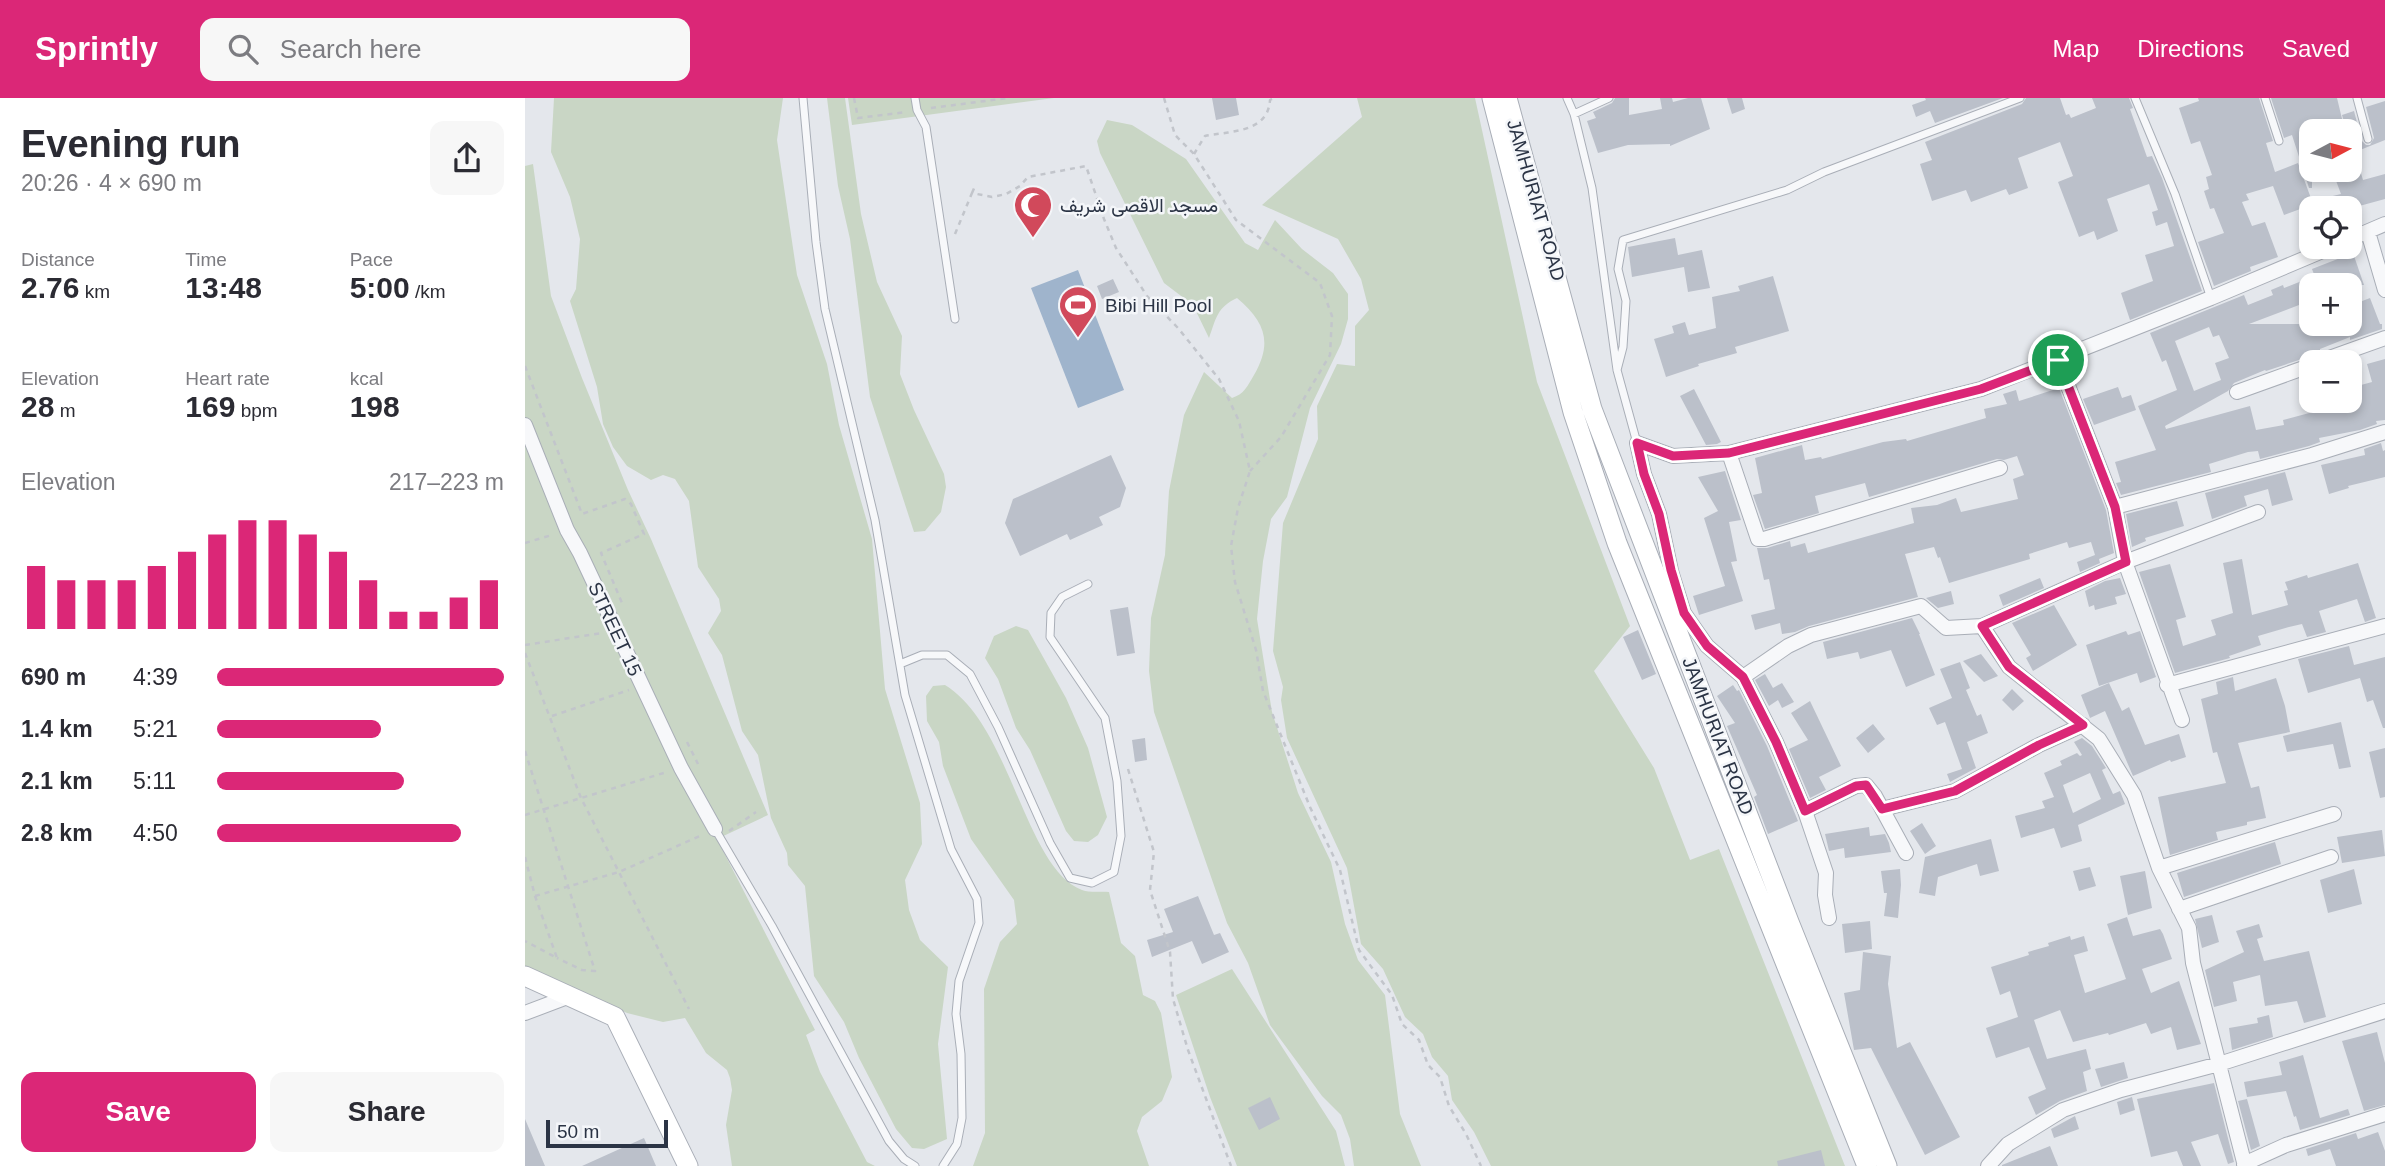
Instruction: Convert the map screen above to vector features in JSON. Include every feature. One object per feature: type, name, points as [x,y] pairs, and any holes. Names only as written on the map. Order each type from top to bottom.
[{"type":"main road","name":"JAMHURIAT ROAD","points":[[1492,98],[1573,412],[1617,543],[1867,1166]]},
{"type":"main road","name":"JAMHURIAT ROAD","points":[[1507,98],[1593,409],[1789,922],[1887,1166]]},
{"type":"main road","points":[[525,976],[615,1017],[688,1166]]},
{"type":"street","points":[[2362,234],[2385,224]]},
{"type":"street","points":[[2368,232],[2385,290]]},
{"type":"street","points":[[1637,443],[1673,456],[1729,453],[1981,389],[2304,259]]},
{"type":"street","points":[[2352,350],[2385,338]]},
{"type":"street","points":[[2058,360],[2115,507],[2126,562],[2167,685],[2182,720]]},
{"type":"street","points":[[2237,392],[2299,370]]},
{"type":"street","name":"STREET 15","points":[[525,425],[567,530],[681,768],[715,829]]},
{"type":"street","points":[[2115,507],[2312,455],[2385,432]]},
{"type":"street","points":[[1637,443],[1644,474],[1659,514],[1684,613],[1707,646],[1743,677],[1776,742],[1805,811],[1826,873],[1825,895],[1829,918]]},
{"type":"street","points":[[1729,453],[1758,539],[2000,468]]},
{"type":"street","points":[[1743,677],[1788,646],[1811,635],[1921,606],[1946,628],[1982,626],[2126,562],[2258,512]]},
{"type":"street","points":[[1640,536],[1659,514]]},
{"type":"street","points":[[1982,626],[2009,667],[2099,739],[2134,795],[2159,868],[2189,928],[2193,963],[2244,1165],[2286,1144],[2385,1114]]},
{"type":"street","points":[[2167,685],[2385,626]]},
{"type":"street","points":[[1882,809],[1955,791],[2039,745],[2083,725]]},
{"type":"street","points":[[1805,811],[1856,786],[1866,785],[1906,853]]},
{"type":"street","points":[[2159,868],[2334,814]]},
{"type":"street","points":[[2179,909],[2330,857]]},
{"type":"street","points":[[525,1013],[569,996]]},
{"type":"street","points":[[1988,1166],[2008,1144],[2063,1110],[2385,1011]]},
{"type":"lane","points":[[803,98],[825,309],[875,520],[905,695],[927,777],[951,849],[977,899],[979,923],[959,981],[956,1014],[961,1054],[962,1118],[957,1144],[943,1166]]},
{"type":"lane","points":[[915,98],[917,110],[926,127],[955,319]]},
{"type":"lane","points":[[1567,98],[1574,114],[1593,188],[1617,370],[1637,443]]},
{"type":"lane","points":[[1574,114],[1609,98]]},
{"type":"lane","points":[[1617,370],[1623,347],[1626,301],[1618,269],[1623,240],[1787,190],[1824,172],[2020,98]]},
{"type":"lane","points":[[2135,98],[2175,194],[2211,298]]},
{"type":"lane","points":[[2265,98],[2280,141]]},
{"type":"lane","points":[[2357,98],[2368,139]]},
{"type":"lane","points":[[900,664],[922,655],[947,655],[970,674],[1070,878],[1092,883],[1114,872],[1121,836],[1117,781],[1104,718],[1051,637],[1051,612],[1062,597],[1087,584]]},
{"type":"lane","points":[[715,829],[772,926],[889,1141],[904,1159],[915,1166]]},
{"type":"path","points":[[854,98],[858,118]]},
{"type":"path","points":[[976,98],[976,102],[1008,98]]},
{"type":"path","points":[[1164,98],[1175,135],[1194,154],[1236,220],[1320,283],[1332,316],[1330,355],[1281,437],[1250,471],[1238,508],[1231,546],[1235,582],[1256,650],[1263,691],[1310,807],[1340,870],[1359,950],[1392,995],[1402,1024],[1419,1040],[1428,1065],[1440,1077],[1449,1106],[1467,1134],[1481,1166]]},
{"type":"path","points":[[1194,154],[1205,136],[1251,127],[1263,121],[1269,110],[1270,100],[1274,98]]},
{"type":"path","points":[[972,193],[992,197],[1006,194],[1020,186],[1028,177],[1086,166],[1117,248],[1147,296],[1178,328],[1219,379],[1239,422],[1250,471]]},
{"type":"path","points":[[946,255],[975,186]]},
{"type":"path","points":[[525,366],[582,514],[625,499],[631,504],[644,534],[601,553],[622,603]]},
{"type":"path","points":[[525,543],[567,530]]},
{"type":"path","points":[[525,645],[616,631]]},
{"type":"path","points":[[525,653],[582,798],[689,1009]]},
{"type":"path","points":[[551,716],[642,686]]},
{"type":"path","points":[[684,736],[701,771]]},
{"type":"path","points":[[525,751],[595,971],[582,970],[525,941]]},
{"type":"path","points":[[525,815],[681,768],[696,759]]},
{"type":"path","points":[[1126,765],[1154,852],[1150,890],[1170,953],[1173,999],[1188,1050],[1231,1166]]},
{"type":"path","points":[[535,896],[567,885],[619,873],[720,827],[729,831],[756,813]]},
{"type":"path","points":[[525,857],[535,896],[557,958]]},
{"type":"green space","points":[[554,98],[783,98],[777,140],[797,275],[827,364],[839,425],[872,539],[885,689],[920,803],[922,844],[905,880],[909,910],[920,940],[948,967],[938,1044],[947,1139],[924,1149],[912,1148],[896,1129],[859,1058],[844,1022],[814,976],[805,886],[788,865],[787,853],[771,818],[758,755],[742,731],[722,655],[708,633],[721,611],[719,599],[698,567],[689,501],[675,479],[663,475],[651,480],[627,466],[613,447],[603,424],[597,387],[570,301],[576,289],[580,239],[570,197],[551,152]]},
{"type":"green space","points":[[827,98],[845,98],[861,214],[877,282],[902,336],[900,374],[944,474],[946,487],[941,512],[925,531],[914,532],[870,397],[850,239],[838,186]]},
{"type":"green space","points":[[848,98],[1054,98],[852,125]]},
{"type":"green space","points":[[1357,98],[1475,98],[1537,382],[1630,626],[1594,671],[1654,768],[1690,860],[1719,849],[1845,1166],[1491,1166],[1474,1132],[1452,1100],[1448,1076],[1432,1057],[1423,1034],[1405,1017],[1383,969],[1361,944],[1347,868],[1287,738],[1281,700],[1283,687],[1273,651],[1283,523],[1318,439],[1317,406],[1337,364],[1355,366],[1355,326],[1369,310],[1361,279],[1338,239],[1262,205],[1362,117]]},
{"type":"green space","points":[[1107,120],[1132,125],[1186,159],[1245,243],[1258,250],[1275,220],[1302,249],[1333,273],[1348,294],[1348,319],[1341,344],[1310,408],[1287,497],[1271,519],[1257,619],[1272,712],[1298,793],[1331,862],[1345,924],[1358,960],[1385,995],[1400,1114],[1421,1166],[1354,1166],[1350,1139],[1341,1115],[1322,1096],[1270,1025],[1248,963],[1227,923],[1154,712],[1149,671],[1151,618],[1165,555],[1169,491],[1184,415],[1204,372],[1232,398],[1242,392],[1260,363],[1264,342],[1260,324],[1237,298],[1221,310],[1209,338],[1193,305],[1164,283],[1100,153],[1097,141]]},
{"type":"green space","points":[[533,164],[551,296],[628,490],[768,815],[717,839],[815,1030],[806,1035],[820,1072],[867,1162],[875,1166],[732,1166],[726,1125],[732,1090],[730,1078],[727,1070],[706,1053],[685,1018],[663,1022],[627,1013],[525,966],[525,166]]},
{"type":"green space","points":[[1016,626],[1028,630],[1066,698],[1088,748],[1107,817],[1098,835],[1088,842],[1074,841],[1066,831],[1030,750],[1016,728],[998,679],[985,658],[994,636]]},
{"type":"green space","points":[[945,685],[967,704],[986,731],[1046,855],[1062,877],[1082,890],[1109,892],[1121,943],[1135,956],[1143,995],[1155,1001],[1161,1013],[1172,1077],[1162,1101],[1142,1117],[1137,1131],[1149,1166],[973,1166],[985,1133],[984,989],[1000,942],[1017,924],[1014,900],[971,839],[943,766],[939,742],[927,721],[926,696],[933,686]]},
{"type":"green space","points":[[1232,969],[1336,1131],[1345,1166],[1237,1166],[1210,1097],[1176,995]]},
{"type":"water","name":"Bibi Hill Pool","points":[[1078,270],[1124,390],[1078,408],[1031,288]]},
{"type":"building","points":[[1212,98],[1236,98],[1239,115],[1216,120]]},
{"type":"building","points":[[1615,98],[1629,98],[1629,115],[1662,109],[1660,98],[1672,98],[1673,102],[1701,98],[1710,129],[1670,146],[1628,145],[1598,153],[1587,121],[1596,118],[1593,112],[1612,103]]},
{"type":"building","points":[[1727,98],[1742,98],[1745,109],[1732,114]]},
{"type":"building","points":[[1925,98],[2003,98],[1935,123],[1930,111],[1916,117],[1912,105],[1926,100]]},
{"type":"building","points":[[2026,98],[2060,98],[2066,115],[2069,114],[2071,118],[2096,108],[2092,98],[2129,98],[2133,108],[2130,109],[2147,157],[2152,156],[2162,178],[2202,291],[2130,320],[2121,293],[2153,281],[2145,255],[2174,246],[2167,222],[2156,226],[2152,212],[2158,210],[2149,184],[2107,199],[2118,231],[2097,240],[2094,231],[2079,237],[2058,182],[2073,176],[2060,142],[2018,158],[2028,188],[2009,195],[2006,189],[1971,202],[1966,190],[1932,201],[1920,164],[1932,160],[1925,142],[2022,104]]},
{"type":"building","points":[[2198,98],[2259,98],[2273,141],[2266,143],[2275,172],[2298,163],[2299,182],[2305,182],[2310,196],[2299,196],[2299,209],[2284,215],[2273,186],[2246,194],[2249,200],[2242,202],[2252,226],[2265,222],[2278,257],[2250,267],[2251,271],[2214,286],[2198,242],[2224,233],[2214,208],[2210,209],[2204,191],[2209,189],[2206,177],[2212,175],[2200,141],[2191,144],[2179,108],[2199,101]]},
{"type":"building","points":[[2271,98],[2337,98],[2342,119],[2299,119],[2299,157],[2292,135],[2284,138]]},
{"type":"building","points":[[2385,101],[2385,140],[2363,149],[2363,142],[2370,145],[2374,138],[2366,107]]},
{"type":"building","points":[[2354,111],[2356,119],[2343,119],[2342,115]]},
{"type":"building","points":[[2385,174],[2385,199],[2362,205],[2362,196],[2333,196],[2341,194],[2336,182],[2363,182]]},
{"type":"building","points":[[1675,238],[1678,255],[1702,250],[1710,288],[1688,292],[1684,267],[1632,277],[1628,247]]},
{"type":"building","points":[[2338,259],[2355,259],[2360,273],[2314,273],[2312,269]]},
{"type":"building","points":[[1773,276],[1789,331],[1735,347],[1737,353],[1666,377],[1654,339],[1674,333],[1672,326],[1685,322],[1689,335],[1716,328],[1712,297],[1740,291],[1738,286]]},
{"type":"building","points":[[1113,279],[1119,292],[1102,299],[1097,286]]},
{"type":"building","points":[[2299,282],[2299,305],[2249,324],[2299,324],[2299,336],[2362,336],[2350,340],[2350,337],[2320,350],[2299,350],[2299,360],[2234,383],[2228,391],[2165,426],[2166,429],[2250,406],[2256,430],[2284,425],[2283,420],[2309,413],[2362,413],[2362,385],[2372,382],[2367,364],[2385,359],[2385,420],[2376,421],[2377,424],[2360,430],[2319,438],[2320,442],[2309,446],[2260,459],[2258,451],[2248,452],[2209,464],[2211,472],[2121,495],[2116,483],[2121,482],[2115,462],[2156,450],[2138,406],[2177,390],[2166,360],[2162,362],[2150,333],[2244,295],[2248,305],[2273,295],[2271,290],[2283,285],[2284,288]],"holes":[[[2209,327],[2213,337],[2219,335],[2229,358],[2215,363],[2221,380],[2194,391],[2175,341]]]},
{"type":"building","points":[[2370,298],[2382,329],[2362,336],[2362,301]]},
{"type":"building","points":[[2118,387],[2122,398],[2131,395],[2136,410],[2094,425],[2083,399]]},
{"type":"building","points":[[2059,388],[2106,510],[2114,553],[2080,572],[2077,562],[2095,555],[2091,542],[2069,548],[2067,542],[2029,554],[2030,559],[1949,583],[1934,547],[1905,554],[1918,597],[1795,632],[1782,634],[1780,623],[1755,630],[1751,615],[1775,609],[1769,579],[1764,580],[1757,548],[1790,541],[1791,547],[1805,543],[1808,553],[1914,523],[1911,508],[1937,505],[1956,498],[1961,512],[2018,499],[2013,479],[2024,475],[2017,456],[1997,459],[1869,497],[1865,483],[1815,496],[1819,513],[1765,529],[1753,495],[1762,493],[1755,458],[1802,445],[1805,460],[1822,459],[1883,442],[1907,441],[1986,418],[1984,409],[2007,404],[2003,394],[2016,390],[2019,401]]},
{"type":"building","points":[[1694,389],[1721,442],[1717,444],[1706,445],[1680,396]]},
{"type":"building","points":[[2381,443],[2383,451],[2385,450],[2385,477],[2348,486],[2349,488],[2329,494],[2321,465],[2365,455],[2364,449]]},
{"type":"building","points":[[1111,455],[1126,488],[1120,507],[1099,517],[1103,525],[1070,540],[1067,534],[1020,556],[1005,523],[1013,499]]},
{"type":"building","points":[[1725,471],[1741,520],[1729,522],[1737,561],[1731,562],[1743,601],[1699,615],[1693,596],[1725,586],[1704,518],[1718,511],[1698,477]]},
{"type":"building","points":[[2285,472],[2293,500],[2272,506],[2268,489],[2244,496],[2247,506],[2212,519],[2205,493]]},
{"type":"building","points":[[2177,501],[2184,526],[2145,538],[2146,541],[2132,547],[2126,514]]},
{"type":"building","points":[[2242,559],[2252,615],[2288,605],[2284,591],[2288,590],[2285,582],[2358,563],[2376,618],[2365,622],[2357,599],[2319,611],[2326,632],[2307,637],[2302,624],[2289,627],[2258,636],[2261,645],[2229,656],[2230,658],[2175,673],[2139,572],[2170,564],[2186,617],[2176,620],[2183,646],[2216,635],[2211,620],[2233,613],[2223,563]]},
{"type":"building","points":[[2040,578],[2044,588],[2003,606],[1999,595]]},
{"type":"building","points":[[2120,578],[2126,594],[2115,597],[2117,604],[2095,610],[2094,605],[2089,607],[2085,591],[2105,581]]},
{"type":"building","points":[[1951,591],[1954,604],[1938,608],[1926,598]]},
{"type":"building","points":[[2054,605],[2077,645],[2033,671],[2026,658],[2031,655],[2012,623]]},
{"type":"building","points":[[1128,607],[1135,653],[1117,656],[1110,610]]},
{"type":"building","points":[[1912,618],[1935,675],[1906,687],[1891,650],[1860,659],[1858,652],[1827,659],[1823,642]]},
{"type":"building","points":[[1638,630],[1656,674],[1642,680],[1623,637]]},
{"type":"building","points":[[2126,631],[2128,635],[2140,631],[2156,677],[2140,683],[2137,673],[2099,686],[2086,645]]},
{"type":"building","points":[[2349,646],[2354,665],[2385,657],[2385,728],[2373,700],[2367,702],[2360,678],[2308,693],[2298,659]]},
{"type":"building","points":[[1981,654],[1998,676],[1984,682],[1963,661]]},
{"type":"building","points":[[1960,662],[1970,688],[1966,690],[1977,716],[1981,714],[1988,733],[1967,742],[1976,768],[1950,782],[1947,774],[1962,769],[1945,722],[1937,725],[1929,708],[1952,698],[1940,669]]},
{"type":"building","points":[[1765,674],[1773,688],[1782,683],[1794,702],[1782,708],[1778,700],[1769,706],[1755,680]]},
{"type":"building","points":[[2233,677],[2235,691],[2276,678],[2285,706],[2290,732],[2238,743],[2251,788],[2259,786],[2266,818],[2216,832],[2218,840],[2170,855],[2158,797],[2226,783],[2217,752],[2213,753],[2201,699],[2218,694],[2216,682]]},
{"type":"building","points":[[2109,683],[2122,711],[2129,707],[2145,745],[2179,734],[2186,757],[2171,762],[2170,760],[2133,776],[2105,711],[2090,718],[2081,695]]},
{"type":"building","points":[[1733,685],[1739,690],[1767,746],[1798,821],[1768,834],[1754,797],[1757,795],[1727,726],[1735,723],[1717,696]]},
{"type":"building","points":[[2012,689],[2024,701],[2013,711],[2002,700]]},
{"type":"building","points":[[1810,701],[1841,766],[1819,777],[1826,790],[1810,798],[1789,749],[1808,740],[1791,713]]},
{"type":"building","points":[[2341,722],[2351,767],[2339,769],[2333,744],[2287,752],[2283,736]]},
{"type":"building","points":[[1873,724],[1885,739],[1868,753],[1856,738]]},
{"type":"building","points":[[1145,738],[1147,760],[1135,762],[1132,740]]},
{"type":"building","points":[[2082,738],[2092,746],[2106,768],[2102,770],[2113,794],[2120,791],[2125,804],[2078,825],[2082,841],[2061,848],[2054,828],[2021,838],[2015,816],[2045,808],[2042,801],[2054,797],[2044,773],[2062,765],[2060,761],[2077,753],[2082,755],[2074,742]],"holes":[[[2090,773],[2101,799],[2073,813],[2063,785]]]},
{"type":"building","points":[[2385,748],[2385,797],[2380,798],[2369,752]]},
{"type":"building","points":[[1922,823],[1936,846],[1925,854],[1910,831]]},
{"type":"building","points":[[1869,827],[1870,836],[1885,834],[1891,852],[1845,858],[1844,848],[1829,851],[1825,834]]},
{"type":"building","points":[[2382,830],[2385,856],[2342,863],[2337,837]]},
{"type":"building","points":[[1991,839],[1999,871],[1980,876],[1977,864],[1938,877],[1935,896],[1919,893],[1925,857]]},
{"type":"building","points":[[2275,842],[2281,864],[2184,897],[2177,873]]},
{"type":"building","points":[[2090,867],[2096,886],[2079,891],[2073,871]]},
{"type":"building","points":[[1900,869],[1898,918],[1884,916],[1887,893],[1884,893],[1881,871]]},
{"type":"building","points":[[2354,869],[2362,904],[2328,913],[2320,880]]},
{"type":"building","points":[[2145,871],[2152,908],[2128,915],[2120,876]]},
{"type":"building","points":[[1198,896],[1214,935],[1220,933],[1229,952],[1202,964],[1192,941],[1152,957],[1147,940],[1173,932],[1164,909]]},
{"type":"building","points":[[2212,915],[2219,942],[2202,948],[2195,919]]},
{"type":"building","points":[[2127,917],[2133,936],[2160,929],[2163,934],[2172,959],[2142,969],[2151,993],[2179,981],[2201,1044],[2177,1050],[2171,1027],[2151,1034],[2146,1023],[2109,1035],[2108,1033],[2073,1042],[2060,1010],[2034,1020],[2047,1059],[2086,1049],[2091,1069],[2083,1072],[2087,1091],[2060,1101],[2036,1115],[2028,1097],[2046,1089],[2029,1047],[1996,1058],[1986,1028],[2018,1017],[2010,991],[2000,995],[1991,967],[2029,955],[2028,952],[2049,946],[2048,943],[2070,936],[2071,940],[2084,936],[2088,951],[2074,955],[2085,993],[2126,979],[2107,924]]},
{"type":"building","points":[[1870,921],[1872,949],[1845,953],[1842,924]]},
{"type":"building","points":[[2259,924],[2263,937],[2257,939],[2264,961],[2309,951],[2326,1017],[2304,1023],[2297,1001],[2265,1006],[2260,975],[2233,982],[2237,1001],[2214,1007],[2205,970],[2244,952],[2236,931]]},
{"type":"building","points":[[1863,952],[1891,956],[1888,984],[1897,1048],[1910,1042],[1960,1137],[1925,1155],[1871,1048],[1854,1050],[1844,993],[1860,990]]},
{"type":"building","points":[[2269,1015],[2273,1037],[2232,1050],[2229,1028],[2258,1023],[2257,1018]]},
{"type":"building","points":[[2377,1032],[2385,1063],[2385,1105],[2364,1111],[2342,1041]]},
{"type":"building","points":[[2303,1055],[2320,1118],[2348,1109],[2350,1115],[2300,1130],[2286,1091],[2247,1097],[2244,1082],[2282,1075],[2279,1062]]},
{"type":"building","points":[[2124,1062],[2128,1078],[2101,1087],[2095,1069]]},
{"type":"building","points":[[2214,1083],[2234,1162],[2228,1164],[2218,1134],[2191,1142],[2201,1166],[2183,1166],[2177,1151],[2151,1157],[2137,1099]]},
{"type":"building","points":[[1270,1097],[1280,1119],[1259,1130],[1248,1108]]},
{"type":"building","points":[[2132,1097],[2135,1110],[2120,1115],[2117,1102]]},
{"type":"building","points":[[2247,1099],[2260,1146],[2251,1150],[2238,1101]]},
{"type":"building","points":[[2075,1116],[2079,1129],[2054,1138],[2051,1129]]},
{"type":"building","points":[[525,1119],[545,1166],[525,1166]]},
{"type":"building","points":[[2378,1132],[2385,1151],[2385,1166],[2336,1166],[2330,1149],[2308,1156],[2306,1149],[2356,1133],[2358,1139]]},
{"type":"building","points":[[644,1138],[656,1166],[582,1166]]},
{"type":"building","points":[[2050,1146],[2058,1166],[2002,1166],[2002,1165]]},
{"type":"building","points":[[1821,1150],[1825,1166],[1778,1166],[1777,1161]]},
{"type":"place","name":"مسجد الاقصی شریف","points":[[1033,239]]},
{"type":"place","name":"Bibi Hill Pool","points":[[1078,339]]},
{"type":"route","points":[[2058,360],[2115,507],[2126,562],[1982,626],[2009,667],[2083,725],[2039,745],[1955,791],[1882,809],[1866,785],[1856,786],[1805,811],[1776,742],[1743,677],[1707,646],[1684,613],[1659,514],[1644,474],[1637,443],[1673,456],[1729,453],[1981,389],[2058,360]]}]
